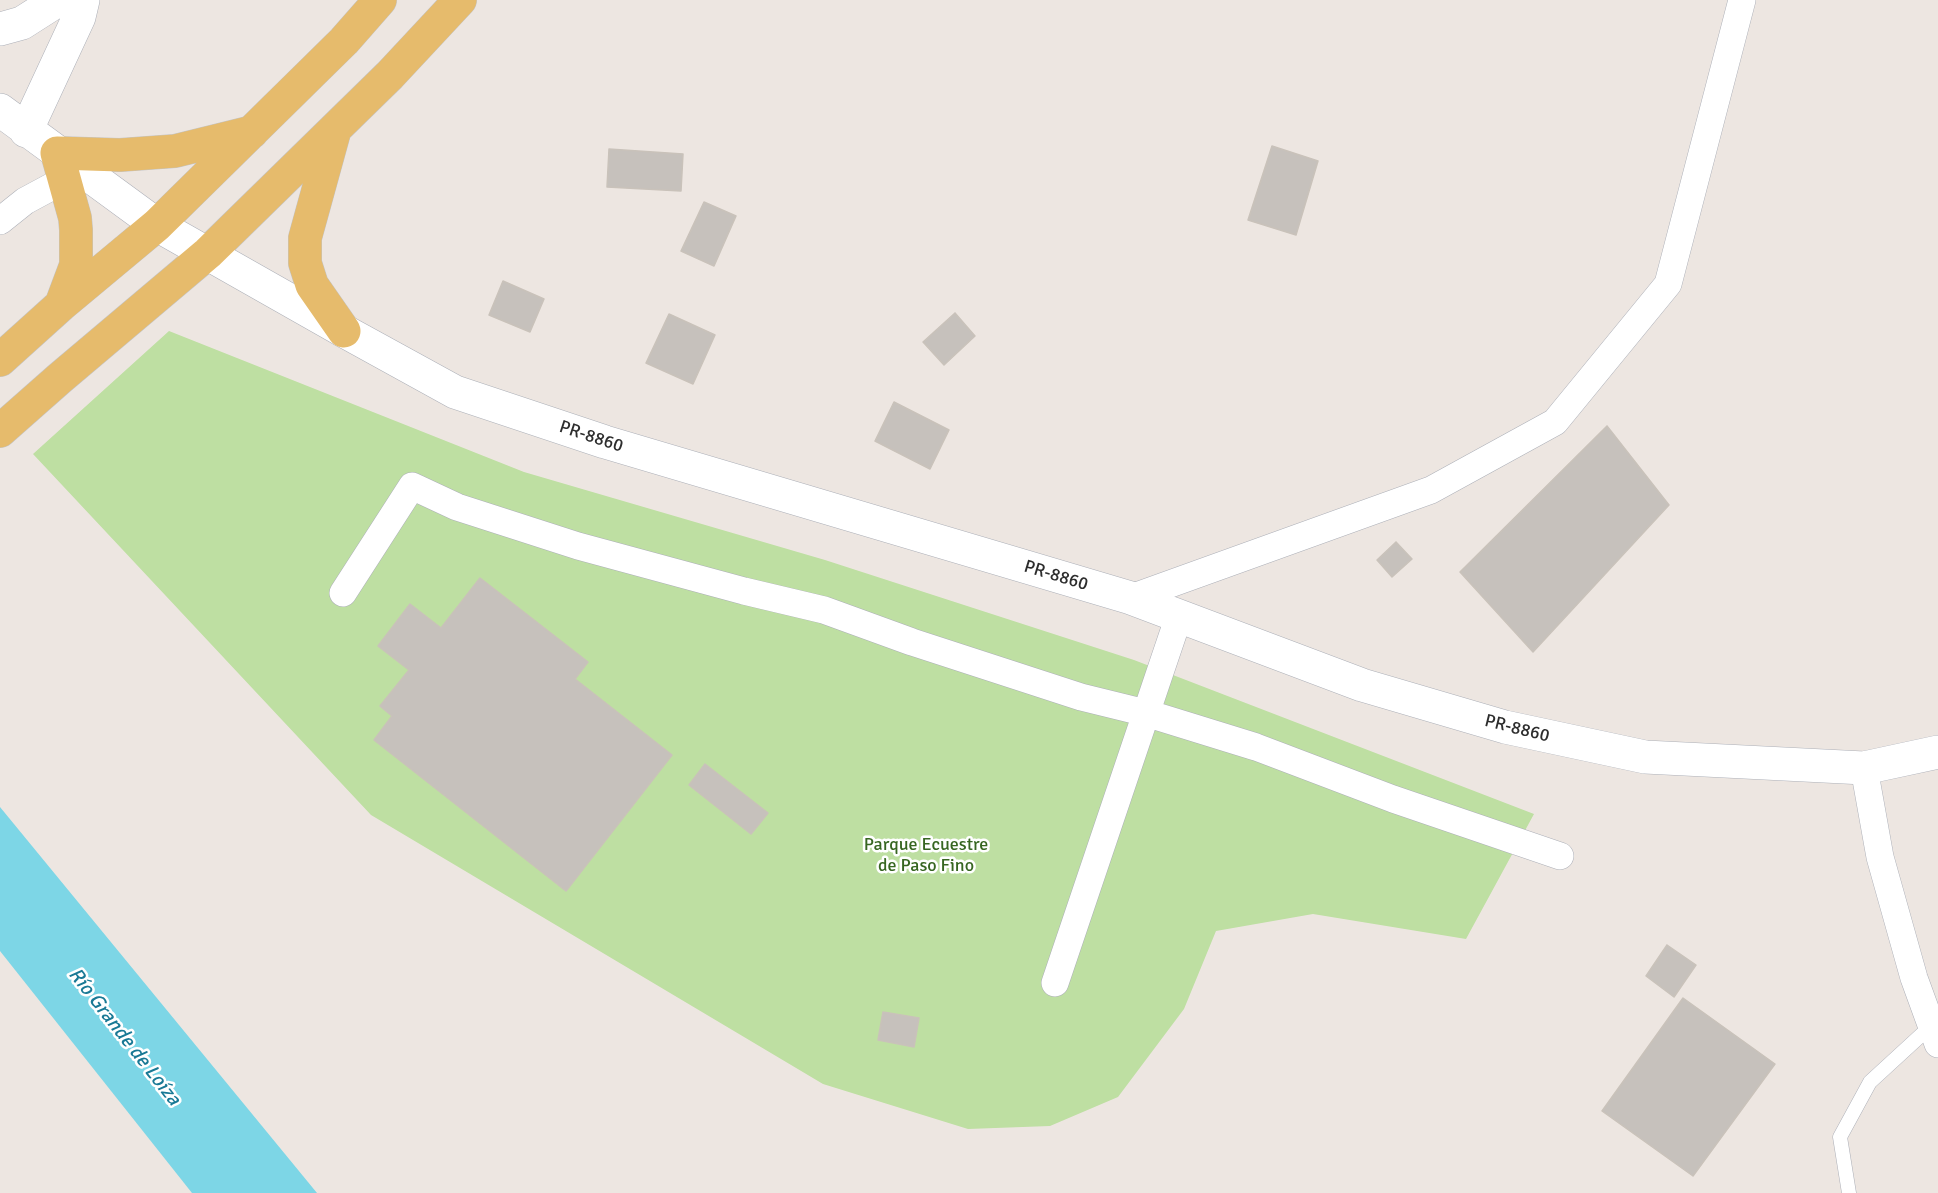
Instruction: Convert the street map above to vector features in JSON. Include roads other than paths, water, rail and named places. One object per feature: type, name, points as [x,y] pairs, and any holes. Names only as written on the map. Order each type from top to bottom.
[{"type":"main road","points":[[0,360],[61,305],[157,225],[344,41],[380,0]]},
{"type":"main road","points":[[0,431],[208,253],[390,75],[460,0]]},
{"type":"main road","points":[[335,128],[305,238],[305,264],[312,285],[344,331]]},
{"type":"main road","points":[[61,305],[76,265],[75,218],[61,166],[120,155],[175,151],[252,132]]},
{"type":"street","points":[[0,29],[21,22],[58,0]]},
{"type":"street","points":[[27,131],[79,17],[83,0]]},
{"type":"street","points":[[1131,598],[1431,490],[1555,422],[1668,284],[1742,0]]},
{"type":"street","name":"PR-8860","points":[[0,110],[27,131],[61,166],[157,225],[455,392],[605,442],[1131,598],[1362,685],[1504,727],[1645,757],[1864,768],[1938,752]]},
{"type":"street","points":[[0,221],[25,201],[61,166]]},
{"type":"street","points":[[343,593],[412,486],[457,507],[578,546],[824,610],[912,642],[1081,697],[1146,712],[1256,747],[1393,799],[1560,856]]},
{"type":"street","points":[[1055,983],[1179,616]]},
{"type":"street","points":[[1864,768],[1880,857],[1914,978],[1935,1035]]},
{"type":"lane","points":[[1849,1193],[1840,1137],[1870,1082],[1935,1035]]},
{"type":"water","name":"Río Grande de Loíza","points":[[0,807],[317,1193],[192,1193],[0,951]]},
{"type":"park label","name":"Parque Ecuestre de Paso Fino","points":[[926,855]]}]
